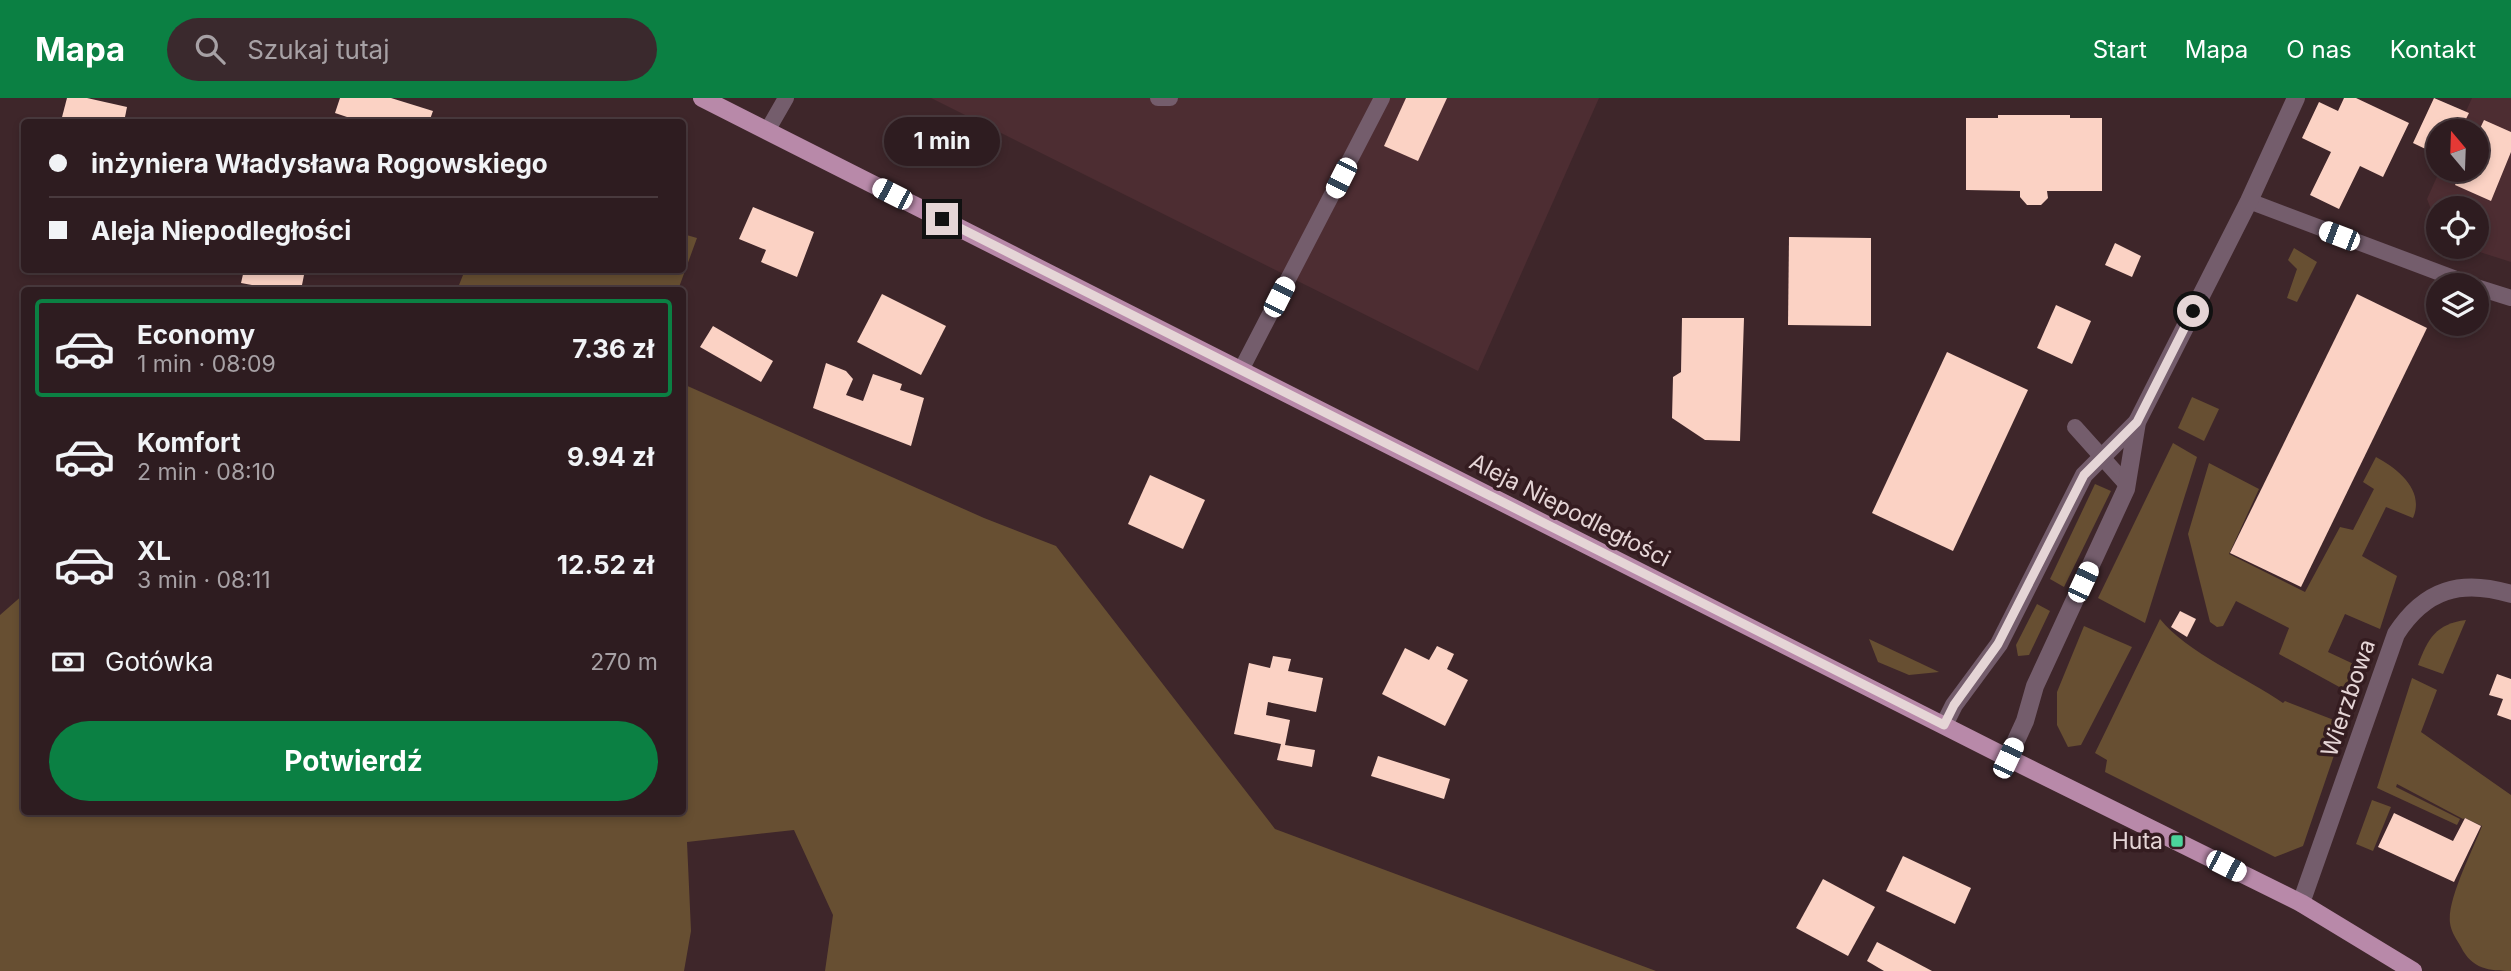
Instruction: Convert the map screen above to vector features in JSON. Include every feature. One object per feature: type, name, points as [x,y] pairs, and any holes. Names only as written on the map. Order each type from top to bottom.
[{"type":"main road","name":"Aleja Niepodległości","points":[[702,98],[2008,758],[2301,903],[2413,971]]},
{"type":"street","points":[[2008,758],[2025,721],[2035,686],[2127,485],[2137,422],[2249,201],[2296,98]]},
{"type":"street","points":[[1944,725],[1954,705],[1998,644],[2084,475],[2137,422]]},
{"type":"street","name":"Wierzbowa","points":[[2301,903],[2396,634],[2406,618],[2426,599],[2442,592],[2470,588],[2511,594]]},
{"type":"lane","points":[[767,131],[786,98]]},
{"type":"lane","points":[[1158,98],[1170,98]]},
{"type":"lane","points":[[1241,370],[1382,98]]},
{"type":"lane","points":[[2249,201],[2440,273]]},
{"type":"lane","points":[[2489,291],[2511,298]]},
{"type":"lane","points":[[2075,427],[2127,485]]},
{"type":"shaded area","points":[[931,98],[1599,98],[1478,371]]},
{"type":"shaded area","points":[[2472,98],[2511,98],[2511,262],[2489,255],[2489,196],[2428,196],[2435,182],[2489,182],[2489,119],[2462,119]]},
{"type":"shaded area","points":[[686,235],[697,238],[686,268]]},
{"type":"shaded area","points":[[2294,248],[2317,262],[2297,302],[2287,298],[2297,269],[2288,260]]},
{"type":"shaded area","points":[[464,273],[684,273],[679,287],[458,287]]},
{"type":"shaded area","points":[[686,385],[984,518],[1056,546],[1275,829],[1656,971],[825,971],[833,915],[794,830],[687,842],[691,931],[684,971],[0,971],[0,615],[21,597],[21,815],[686,815]]},
{"type":"shaded area","points":[[2192,397],[2219,409],[2204,441],[2178,428]]},
{"type":"shaded area","points":[[2173,443],[2197,457],[2145,623],[2098,598]]},
{"type":"shaded area","points":[[2376,457],[2401,474],[2412,490],[2416,508],[2413,518],[2386,507],[2362,556],[2397,576],[2380,629],[2345,614],[2328,652],[2360,667],[2353,686],[2343,689],[2279,654],[2289,628],[2236,601],[2223,626],[2217,627],[2210,622],[2188,534],[2209,463],[2259,489],[2229,554],[2305,592],[2340,527],[2353,530],[2374,489],[2363,482]]},
{"type":"shaded area","points":[[2095,484],[2111,491],[2064,587],[2050,579]]},
{"type":"shaded area","points":[[2037,604],[2050,611],[2029,655],[2018,656],[2016,645]]},
{"type":"shaded area","points":[[2160,619],[2185,643],[2283,703],[2285,701],[2339,722],[2343,729],[2303,846],[2275,857],[2105,772],[2107,760],[2095,753]]},
{"type":"shaded area","points":[[2466,620],[2443,674],[2418,665],[2434,634],[2447,625]]},
{"type":"shaded area","points":[[2084,626],[2132,647],[2081,745],[2068,747],[2057,725],[2057,692]]},
{"type":"shaded area","points":[[1869,639],[1939,672],[1909,675],[1878,662]]},
{"type":"shaded area","points":[[2412,678],[2437,690],[2421,732],[2511,795],[2511,971],[2488,969],[2470,960],[2454,936],[2451,926],[2450,913],[2456,888],[2482,826],[2463,819],[2397,784],[2396,787],[2460,819],[2457,825],[2377,788]]},
{"type":"shaded area","points":[[2372,800],[2391,807],[2373,851],[2356,844]]},
{"type":"building","points":[[67,98],[87,98],[127,107],[125,119],[62,119]]},
{"type":"building","points":[[340,98],[391,98],[433,111],[430,119],[353,119],[335,113]]},
{"type":"building","points":[[1406,98],[1447,98],[1418,161],[1384,146]]},
{"type":"building","points":[[2344,98],[2356,98],[2409,123],[2383,177],[2360,166],[2339,209],[2310,195],[2331,152],[2302,138],[2319,102],[2338,111]]},
{"type":"building","points":[[2434,98],[2469,113],[2466,119],[2426,119],[2426,149],[2413,143]]},
{"type":"building","points":[[1998,115],[2102,118],[2102,191],[2047,191],[2048,198],[2041,205],[2027,205],[2020,197],[2020,191],[1966,190],[1966,118],[1998,118]]},
{"type":"building","points":[[2489,122],[2511,132],[2511,152],[2491,201],[2489,196],[2480,196],[2455,185],[2456,182],[2489,182]]},
{"type":"building","points":[[753,207],[814,232],[797,277],[761,262],[766,250],[739,239]]},
{"type":"building","points":[[1789,237],[1871,238],[1871,326],[1788,325]]},
{"type":"building","points":[[2115,243],[2141,256],[2132,277],[2105,265]]},
{"type":"building","points":[[243,273],[304,273],[302,287],[262,287],[241,283]]},
{"type":"building","points":[[882,294],[946,326],[921,375],[857,342]]},
{"type":"building","points":[[2357,294],[2426,328],[2301,587],[2230,553]]},
{"type":"building","points":[[2056,305],[2091,321],[2072,364],[2037,348]]},
{"type":"building","points":[[1682,318],[1744,318],[1740,441],[1705,440],[1672,418],[1673,377],[1681,372]]},
{"type":"building","points":[[713,326],[773,361],[761,382],[700,347]]},
{"type":"building","points":[[1947,352],[2028,390],[1953,551],[1872,513]]},
{"type":"building","points":[[826,363],[846,371],[853,379],[846,395],[863,401],[873,374],[902,384],[900,390],[924,398],[911,446],[813,408]]},
{"type":"building","points":[[1150,475],[1205,500],[1183,549],[1128,524]]},
{"type":"building","points":[[2180,611],[2196,619],[2187,637],[2171,627]]},
{"type":"building","points":[[1437,646],[1454,654],[1447,669],[1468,680],[1445,726],[1382,694],[1405,648],[1429,660]]},
{"type":"building","points":[[1273,656],[1291,659],[1288,671],[1323,678],[1316,712],[1268,702],[1266,715],[1290,720],[1285,745],[1315,750],[1312,767],[1277,760],[1281,744],[1234,734],[1249,663],[1270,668]]},
{"type":"building","points":[[2497,674],[2511,679],[2511,720],[2497,715],[2503,699],[2489,695]]},
{"type":"building","points":[[1378,756],[1450,779],[1444,799],[1371,776]]},
{"type":"building","points":[[2394,813],[2453,841],[2465,818],[2481,826],[2454,882],[2378,847]]},
{"type":"building","points":[[1903,856],[1971,888],[1955,924],[1886,891]]},
{"type":"building","points":[[1823,879],[1875,907],[1848,956],[1796,928]]},
{"type":"building","points":[[1877,942],[1932,971],[1884,971],[1867,961]]},
{"type":"place","name":"Huta","points":[[2177,841]]},
{"type":"route","points":[[942,219],[1944,725],[1954,705],[1998,644],[2084,475],[2137,422],[2193,311]]}]
